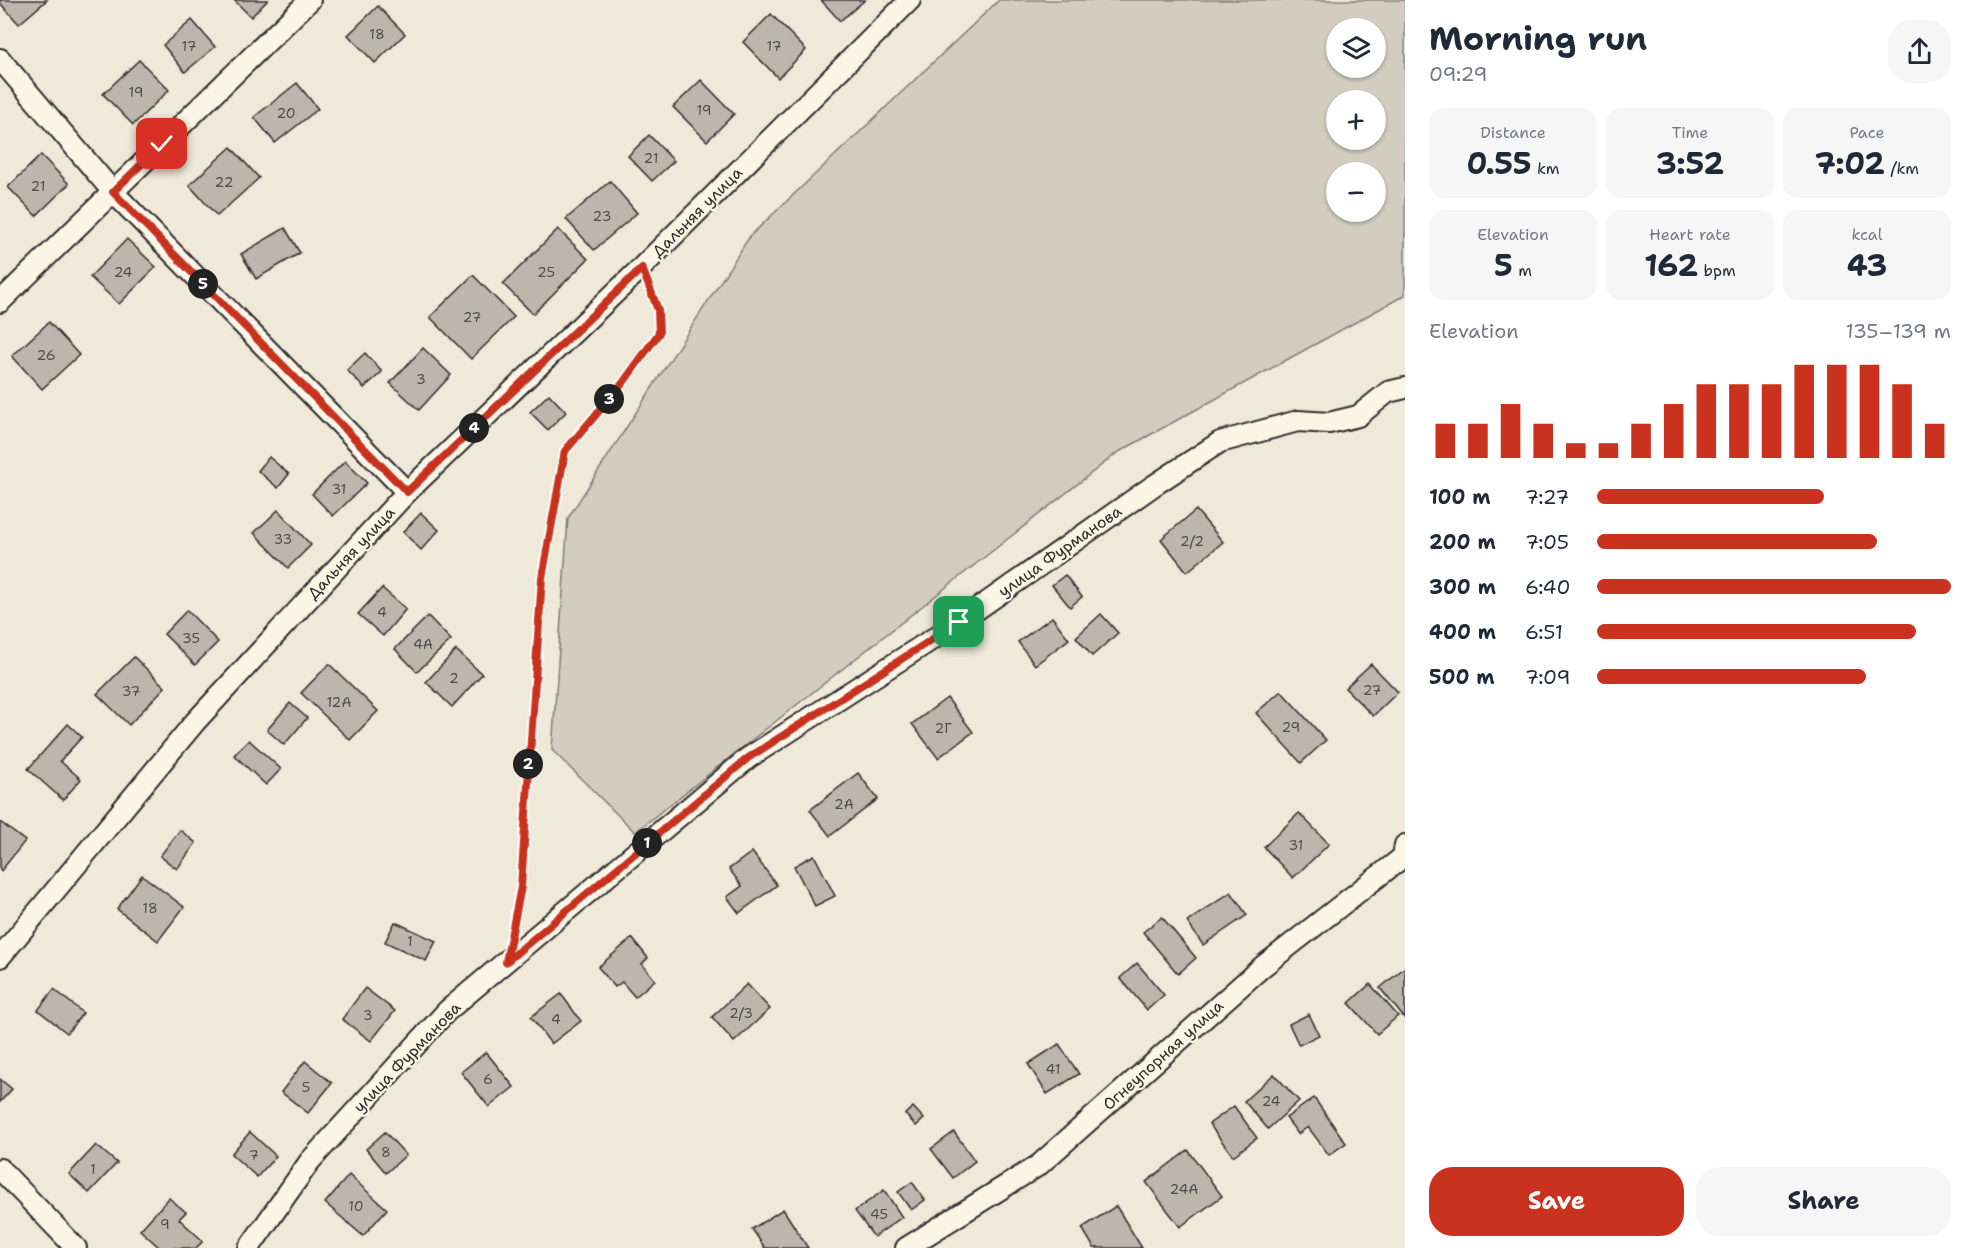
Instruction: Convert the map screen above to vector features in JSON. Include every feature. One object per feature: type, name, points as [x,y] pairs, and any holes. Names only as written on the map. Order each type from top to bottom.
[{"type":"street","points":[[0,302],[310,0]]},
{"type":"street","name":"Дальняя улица","points":[[0,957],[195,722],[407,492],[642,268],[910,0]]},
{"type":"street","points":[[0,59],[113,192],[407,492]]},
{"type":"street","name":"улица Фурманова","points":[[249,1248],[310,1161],[447,1011],[748,758],[959,622],[1153,486],[1220,442],[1298,421],[1329,423],[1358,416],[1388,392],[1405,388]]},
{"type":"street","name":"Огнеупорная улица","points":[[906,1248],[1039,1165],[1262,967],[1404,854]]},
{"type":"street","points":[[0,1169],[76,1248]]},
{"type":"path","points":[[506,962],[521,887],[542,578],[565,451],[623,383],[659,333],[658,310],[642,268]]},
{"type":"shaded area","points":[[999,0],[1405,0],[1405,295],[1117,453],[635,832],[552,750],[568,518],[750,236]]},
{"type":"building","points":[[0,0],[47,0],[19,24],[0,3]]},
{"type":"building","points":[[234,0],[268,0],[251,17]]},
{"type":"building","points":[[821,0],[865,0],[840,21]]},
{"type":"building","points":[[378,6],[405,34],[375,63],[348,35]]},
{"type":"building","points":[[771,14],[806,50],[778,78],[743,42]]},
{"type":"building","points":[[192,20],[215,47],[185,72],[163,45]]},
{"type":"building","points":[[139,60],[169,90],[133,125],[103,94]]},
{"type":"building","points":[[701,80],[734,114],[707,141],[673,107]]},
{"type":"building","points":[[297,83],[318,109],[275,143],[254,117]]},
{"type":"building","points":[[649,135],[674,161],[652,181],[628,156]]},
{"type":"building","points":[[231,147],[259,178],[217,216],[189,185]]},
{"type":"building","points":[[41,155],[69,184],[36,216],[8,187]]},
{"type":"building","points":[[610,181],[637,213],[594,250],[566,219]]},
{"type":"building","points":[[285,228],[300,253],[256,279],[241,254]]},
{"type":"building","points":[[558,229],[588,259],[533,314],[503,284]]},
{"type":"building","points":[[127,239],[156,267],[119,304],[90,277]]},
{"type":"building","points":[[473,275],[514,317],[471,359],[430,317]]},
{"type":"building","points":[[49,322],[79,355],[42,389],[12,356]]},
{"type":"building","points":[[423,348],[451,375],[419,410],[390,383]]},
{"type":"building","points":[[365,353],[382,372],[364,388],[347,370]]},
{"type":"building","points":[[549,394],[566,412],[548,430],[530,412]]},
{"type":"building","points":[[269,457],[289,474],[278,488],[258,471]]},
{"type":"building","points":[[345,461],[367,483],[333,516],[312,494]]},
{"type":"building","points":[[278,510],[311,545],[288,568],[254,533]]},
{"type":"building","points":[[1196,510],[1223,542],[1187,572],[1161,539]]},
{"type":"building","points":[[421,513],[439,530],[421,550],[403,532]]},
{"type":"building","points":[[1065,575],[1082,597],[1070,607],[1052,585]]},
{"type":"building","points":[[382,588],[406,609],[383,636],[358,614]]},
{"type":"building","points":[[187,610],[218,642],[195,665],[164,634]]},
{"type":"building","points":[[1101,614],[1118,633],[1092,656],[1076,637]]},
{"type":"building","points":[[428,616],[451,640],[417,672],[395,649]]},
{"type":"building","points":[[1052,617],[1069,639],[1035,665],[1018,642]]},
{"type":"building","points":[[456,650],[482,674],[452,707],[426,682]]},
{"type":"building","points":[[134,657],[165,687],[129,725],[97,694]]},
{"type":"building","points":[[329,664],[378,711],[350,740],[301,693]]},
{"type":"building","points":[[1371,664],[1398,692],[1373,716],[1345,688]]},
{"type":"building","points":[[1281,691],[1326,740],[1301,763],[1256,713]]},
{"type":"building","points":[[947,698],[973,732],[938,758],[912,724]]},
{"type":"building","points":[[290,703],[307,718],[284,745],[267,730]]},
{"type":"building","points":[[68,724],[82,737],[60,761],[81,779],[63,800],[28,769]]},
{"type":"building","points":[[249,740],[281,769],[266,785],[234,755]]},
{"type":"building","points":[[858,773],[878,799],[830,836],[810,810]]},
{"type":"building","points":[[1299,813],[1329,844],[1293,878],[1264,847]]},
{"type":"building","points":[[0,822],[25,841],[1,871],[0,870]]},
{"type":"building","points":[[180,830],[196,843],[177,869],[160,856]]},
{"type":"building","points":[[752,852],[777,885],[739,913],[727,897],[742,886],[729,869]]},
{"type":"building","points":[[814,855],[835,896],[815,906],[794,866]]},
{"type":"building","points":[[142,875],[184,907],[158,941],[117,909]]},
{"type":"building","points":[[1231,892],[1247,915],[1203,945],[1187,922]]},
{"type":"building","points":[[1162,917],[1196,958],[1178,974],[1143,932]]},
{"type":"building","points":[[395,922],[436,941],[426,961],[385,942]]},
{"type":"building","points":[[632,938],[648,958],[642,964],[655,980],[635,997],[622,982],[615,987],[598,967]]},
{"type":"building","points":[[1137,963],[1164,995],[1147,1010],[1120,978]]},
{"type":"building","points":[[1405,969],[1405,1019],[1380,988]]},
{"type":"building","points":[[747,984],[770,1009],[734,1042],[712,1017]]},
{"type":"building","points":[[1370,984],[1398,1016],[1377,1034],[1349,1003]]},
{"type":"building","points":[[365,988],[395,1011],[371,1041],[342,1019]]},
{"type":"building","points":[[54,989],[83,1013],[67,1033],[38,1010]]},
{"type":"building","points":[[561,994],[581,1021],[551,1044],[531,1017]]},
{"type":"building","points":[[1309,1014],[1319,1035],[1299,1045],[1289,1024]]},
{"type":"building","points":[[1059,1044],[1079,1074],[1047,1094],[1028,1064]]},
{"type":"building","points":[[486,1052],[514,1087],[489,1107],[461,1072]]},
{"type":"building","points":[[305,1061],[332,1083],[308,1113],[281,1092]]},
{"type":"building","points":[[1274,1074],[1299,1101],[1268,1129],[1244,1101]]},
{"type":"building","points":[[0,1079],[12,1089],[0,1102]]},
{"type":"building","points":[[1314,1098],[1346,1143],[1329,1155],[1308,1127],[1298,1134],[1286,1118]]},
{"type":"building","points":[[1234,1106],[1257,1138],[1233,1156],[1209,1124]]},
{"type":"building","points":[[913,1107],[924,1119],[916,1126],[905,1114]]},
{"type":"building","points":[[250,1132],[276,1156],[257,1177],[231,1154]]},
{"type":"building","points":[[385,1132],[406,1155],[386,1173],[366,1149]]},
{"type":"building","points":[[954,1132],[975,1161],[953,1178],[931,1149]]},
{"type":"building","points":[[96,1145],[117,1163],[89,1193],[69,1174]]},
{"type":"building","points":[[1188,1150],[1222,1196],[1180,1227],[1146,1182]]},
{"type":"building","points":[[349,1175],[387,1209],[363,1236],[325,1203]]},
{"type":"building","points":[[912,1182],[925,1200],[911,1210],[898,1192]]},
{"type":"building","points":[[884,1190],[902,1217],[874,1237],[855,1211]]},
{"type":"building","points":[[169,1198],[186,1212],[179,1219],[203,1241],[196,1248],[160,1248],[140,1230]]},
{"type":"building","points":[[1116,1206],[1142,1248],[1094,1248],[1082,1228]]},
{"type":"building","points":[[783,1209],[808,1248],[765,1248],[752,1229]]},
{"type":"route","points":[[162,144],[113,192],[407,492],[642,268],[658,310],[659,333],[623,383],[565,451],[542,578],[521,887],[506,962],[748,758],[959,622]]}]
